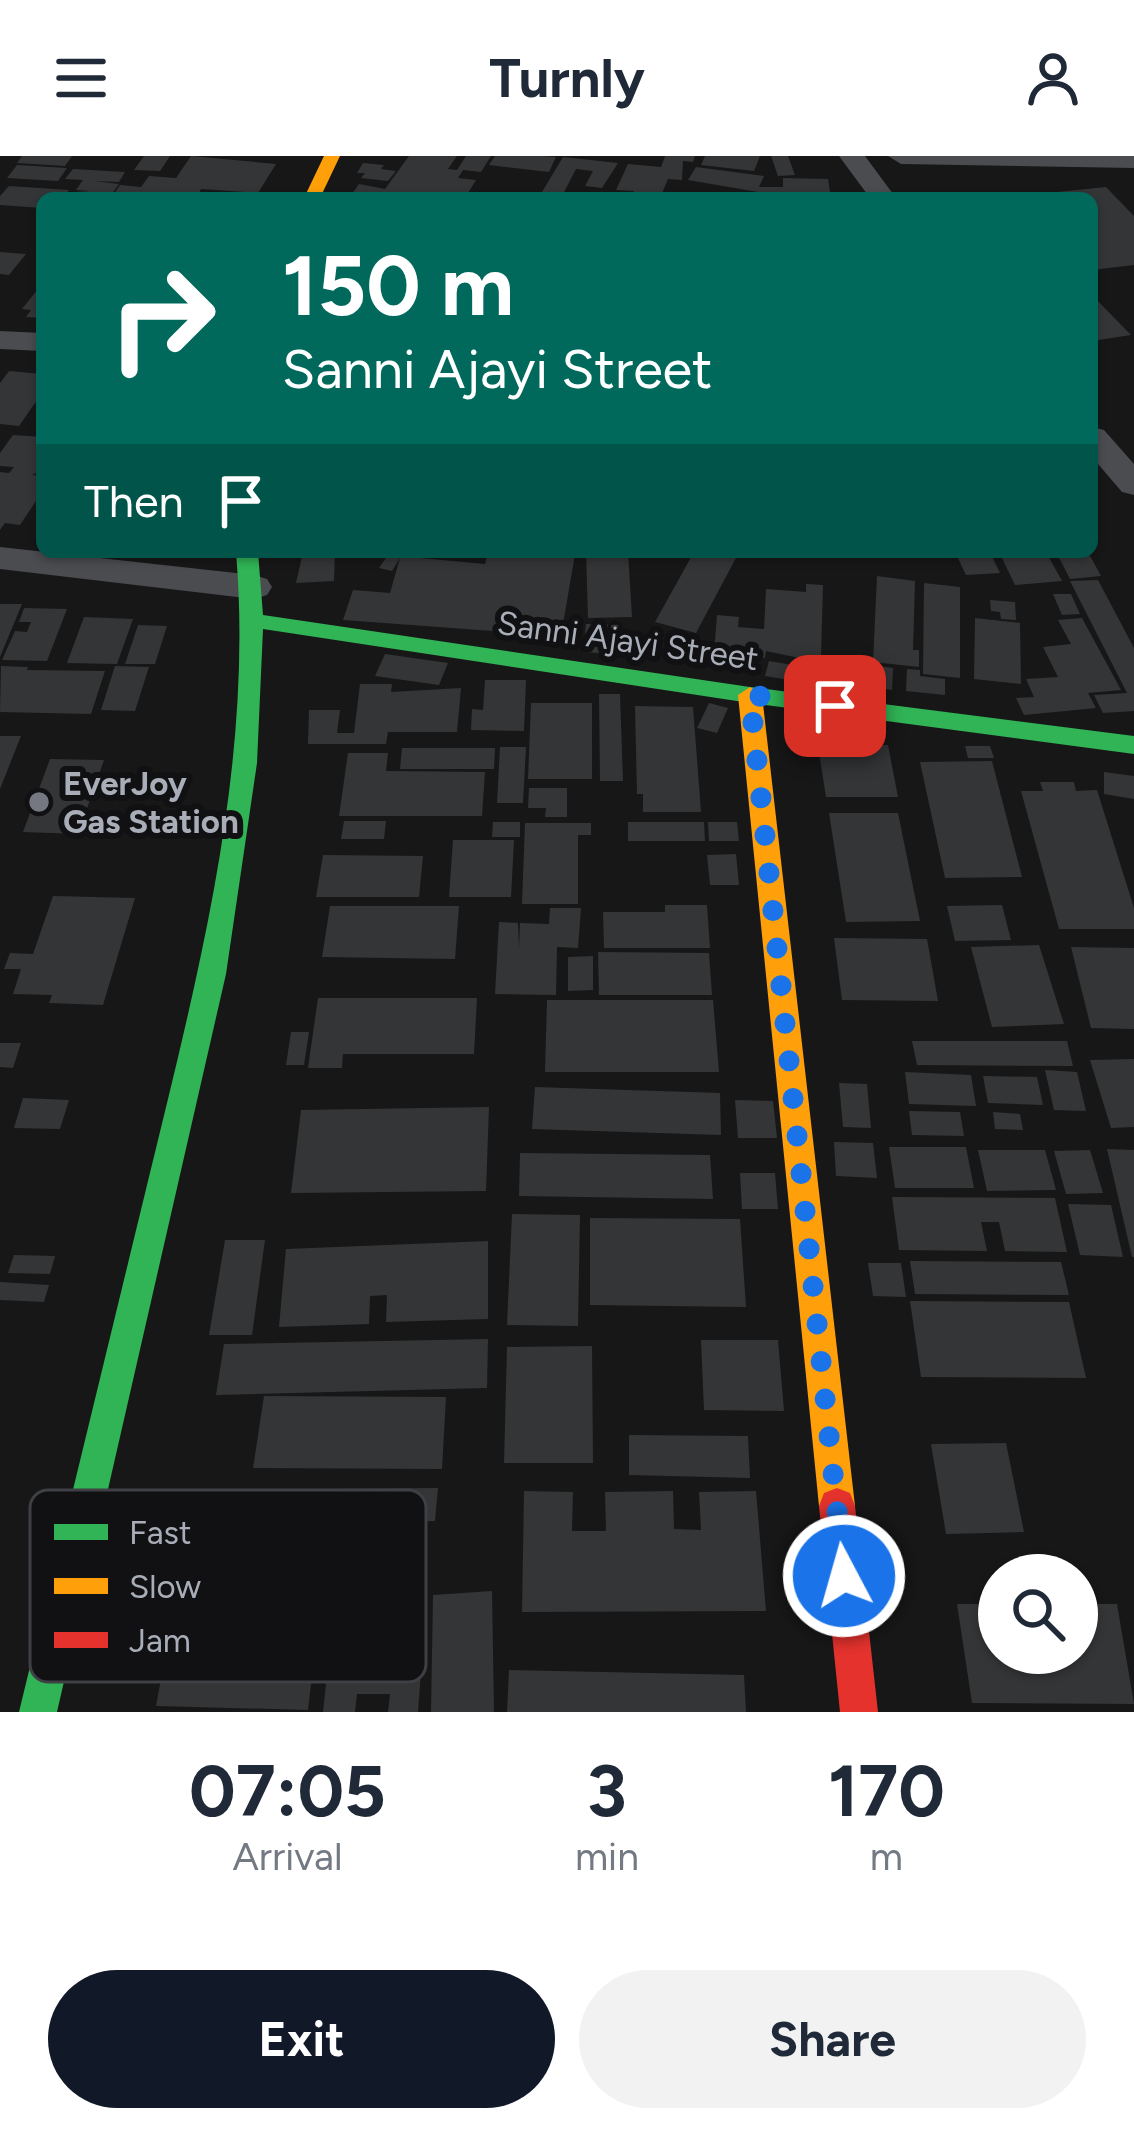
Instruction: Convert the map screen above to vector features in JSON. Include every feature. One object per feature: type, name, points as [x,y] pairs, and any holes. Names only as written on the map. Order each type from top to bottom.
[{"type":"street","points":[[315,192],[332,156]]},
{"type":"street","points":[[852,156],[879,192]]},
{"type":"street","points":[[901,156],[1134,160]]},
{"type":"street","points":[[0,340],[36,343]]},
{"type":"street","points":[[1098,448],[1134,485]]},
{"type":"street","points":[[0,558],[252,587],[231,862],[212,974],[90,1490]]},
{"type":"street","name":"Sanni Ajayi Street","points":[[252,587],[750,695],[1134,745]]},
{"type":"street","points":[[750,695],[859,1712]]},
{"type":"street","points":[[38,1712],[45,1682]]},
{"type":"building","points":[[22,156],[72,156],[65,166],[17,163]]},
{"type":"building","points":[[144,156],[170,156],[160,171],[134,170]]},
{"type":"building","points":[[191,156],[276,164],[259,192],[115,192],[120,185],[141,187],[149,176],[176,178]]},
{"type":"building","points":[[409,156],[457,156],[448,169],[457,170],[466,156],[491,156],[481,172],[463,170],[458,178],[476,180],[469,192],[353,192],[359,184],[385,189]]},
{"type":"building","points":[[495,156],[556,157],[549,172],[489,165]]},
{"type":"building","points":[[665,156],[695,156],[693,162],[683,161],[682,180],[668,179],[663,192],[616,190],[628,164],[661,167]]},
{"type":"building","points":[[705,156],[760,156],[754,171],[701,165]]},
{"type":"building","points":[[771,156],[788,156],[795,175],[778,176]]},
{"type":"building","points":[[563,157],[618,163],[602,188],[585,186],[593,171],[576,169],[564,192],[542,192]]},
{"type":"building","points":[[363,163],[396,171],[388,181],[361,178],[365,173],[357,173]]},
{"type":"building","points":[[17,165],[67,168],[58,181],[7,178]]},
{"type":"building","points":[[696,167],[764,176],[759,187],[783,187],[783,178],[828,179],[830,192],[758,192],[688,180]]},
{"type":"building","points":[[73,169],[125,172],[119,182],[94,181],[119,184],[113,192],[74,192],[90,191],[76,190],[83,180],[65,179]]},
{"type":"building","points":[[9,186],[69,190],[36,192],[36,208],[0,205],[0,196]]},
{"type":"building","points":[[1106,187],[1134,216],[1134,265],[1098,269],[1098,192],[1057,192]]},
{"type":"building","points":[[0,252],[26,254],[9,275],[0,274]]},
{"type":"building","points":[[36,292],[36,318],[26,317],[31,310],[22,309]]},
{"type":"building","points":[[1098,301],[1131,335],[1098,340]]},
{"type":"building","points":[[9,371],[36,373],[36,402],[19,426],[0,424],[0,383]]},
{"type":"building","points":[[13,435],[36,437],[36,473],[32,475],[36,475],[36,501],[20,525],[5,523],[0,530],[0,472],[9,473],[14,467],[0,466],[0,453]]},
{"type":"building","points":[[302,558],[335,558],[334,581],[296,583]]},
{"type":"building","points":[[386,558],[400,558],[392,571],[379,568]]},
{"type":"building","points":[[400,558],[485,564],[486,558],[574,558],[561,636],[343,620],[353,590],[390,593]]},
{"type":"building","points":[[586,558],[628,558],[632,617],[588,618]]},
{"type":"building","points":[[691,558],[736,558],[696,633],[655,622]]},
{"type":"building","points":[[958,558],[993,558],[1000,573],[966,575]]},
{"type":"building","points":[[1002,558],[1049,558],[1062,581],[1015,585]]},
{"type":"building","points":[[1059,558],[1091,558],[1101,576],[1070,579]]},
{"type":"building","points":[[877,576],[915,581],[913,650],[919,650],[919,667],[873,662]]},
{"type":"building","points":[[1098,580],[1134,648],[1134,711],[1103,713],[1094,695],[1127,693],[1070,581]]},
{"type":"building","points":[[924,583],[960,587],[960,678],[923,674]]},
{"type":"building","points":[[806,584],[823,585],[821,655],[812,655],[813,661],[766,651],[765,658],[714,654],[717,615],[739,617],[738,627],[764,629],[766,589],[806,592]]},
{"type":"building","points":[[1053,594],[1071,594],[1080,614],[1062,615]]},
{"type":"building","points":[[990,600],[1015,602],[1016,620],[1001,619],[1000,612],[991,611]]},
{"type":"building","points":[[0,604],[22,604],[0,657]]},
{"type":"building","points":[[24,608],[67,609],[47,661],[2,660],[15,631],[27,632],[31,622],[19,622]]},
{"type":"building","points":[[84,617],[133,619],[117,664],[67,663]]},
{"type":"building","points":[[975,618],[1020,623],[1021,684],[974,679]]},
{"type":"building","points":[[1082,618],[1121,690],[1088,693],[1096,708],[1024,715],[1016,698],[1034,697],[1026,679],[1058,677],[1043,647],[1071,644],[1058,620]]},
{"type":"building","points":[[586,624],[618,625],[616,654],[583,652]]},
{"type":"building","points":[[138,625],[167,626],[155,664],[125,664]]},
{"type":"building","points":[[385,654],[448,663],[439,685],[375,676]]},
{"type":"building","points":[[769,661],[823,670],[819,685],[765,676]]},
{"type":"building","points":[[872,665],[893,668],[892,690],[871,687]]},
{"type":"building","points":[[1,666],[105,671],[91,714],[0,712]]},
{"type":"building","points":[[115,666],[149,667],[135,711],[101,710]]},
{"type":"building","points":[[907,669],[945,679],[945,695],[906,691]]},
{"type":"building","points":[[485,680],[526,680],[524,731],[471,730],[472,709],[483,710]]},
{"type":"building","points":[[360,684],[392,684],[391,692],[461,688],[457,732],[388,732],[386,744],[308,744],[309,710],[340,710],[337,733],[354,733]]},
{"type":"building","points":[[599,694],[620,694],[623,781],[600,781]]},
{"type":"building","points":[[531,703],[592,703],[592,779],[528,779]]},
{"type":"building","points":[[709,703],[728,708],[717,733],[697,728]]},
{"type":"building","points":[[635,706],[693,707],[701,812],[643,812],[643,794],[637,794]]},
{"type":"building","points":[[0,736],[21,736],[0,789]]},
{"type":"building","points":[[888,745],[898,797],[826,797],[818,746]]},
{"type":"building","points":[[965,746],[990,746],[994,758],[968,758]]},
{"type":"building","points":[[500,747],[526,747],[523,803],[497,803]]},
{"type":"building","points":[[402,748],[495,748],[494,769],[400,769]]},
{"type":"building","points":[[348,753],[388,753],[386,771],[485,772],[482,816],[339,816]]},
{"type":"building","points":[[50,759],[104,760],[78,834],[23,832]]},
{"type":"building","points":[[992,761],[1022,877],[945,878],[920,762]]},
{"type":"building","points":[[1104,772],[1134,776],[1134,799],[1104,794]]},
{"type":"building","points":[[1040,782],[1074,782],[1076,791],[1097,790],[1134,908],[1134,929],[1059,929],[1021,791],[1043,791]]},
{"type":"building","points":[[529,788],[567,788],[567,817],[545,817],[546,808],[528,808]]},
{"type":"building","points":[[829,813],[898,813],[920,921],[846,922]]},
{"type":"building","points":[[344,821],[386,821],[384,839],[341,839]]},
{"type":"building","points":[[493,822],[520,822],[520,837],[492,837]]},
{"type":"building","points":[[628,822],[704,822],[705,841],[628,841]]},
{"type":"building","points":[[708,822],[737,822],[739,841],[709,841]]},
{"type":"building","points":[[525,823],[591,823],[591,835],[578,835],[578,904],[522,904]]},
{"type":"building","points":[[453,840],[514,840],[511,897],[449,897]]},
{"type":"building","points":[[736,854],[739,885],[710,885],[707,855]]},
{"type":"building","points":[[323,855],[423,856],[419,897],[316,897]]},
{"type":"building","points":[[53,896],[135,898],[103,1005],[49,1003],[52,995],[13,994],[21,969],[4,969],[10,953],[33,954]]},
{"type":"building","points":[[665,905],[707,905],[710,948],[604,948],[603,912],[665,912]]},
{"type":"building","points":[[1002,905],[1011,940],[955,941],[947,906]]},
{"type":"building","points":[[330,906],[459,906],[455,959],[322,957]]},
{"type":"building","points":[[550,908],[581,908],[578,948],[557,947],[556,995],[495,994],[499,922],[518,923],[519,948],[520,923],[549,924]]},
{"type":"building","points":[[834,938],[927,939],[938,1001],[842,1000]]},
{"type":"building","points":[[1039,945],[1064,1024],[992,1027],[971,947]]},
{"type":"building","points":[[1071,947],[1134,948],[1134,1029],[1091,1028]]},
{"type":"building","points":[[598,952],[709,953],[712,995],[599,995]]},
{"type":"building","points":[[593,956],[593,990],[568,991],[568,957]]},
{"type":"building","points":[[318,998],[477,998],[474,1054],[343,1054],[342,1068],[308,1068]]},
{"type":"building","points":[[547,1000],[713,1000],[719,1072],[545,1072]]},
{"type":"building","points":[[291,1032],[309,1032],[304,1065],[286,1065]]},
{"type":"building","points":[[912,1041],[1067,1041],[1073,1066],[917,1065]]},
{"type":"building","points":[[0,1043],[21,1043],[13,1068],[0,1067]]},
{"type":"building","points":[[1134,1059],[1134,1127],[1111,1128],[1090,1060]]},
{"type":"building","points":[[1045,1070],[1077,1072],[1086,1111],[1054,1110]]},
{"type":"building","points":[[905,1072],[971,1075],[976,1106],[909,1104]]},
{"type":"building","points":[[983,1076],[1037,1077],[1043,1105],[988,1103]]},
{"type":"building","points":[[839,1083],[867,1084],[871,1128],[843,1127]]},
{"type":"building","points":[[535,1087],[720,1093],[721,1135],[532,1129]]},
{"type":"building","points":[[23,1098],[69,1100],[60,1129],[14,1128]]},
{"type":"building","points":[[735,1100],[773,1101],[777,1138],[738,1138]]},
{"type":"building","points":[[489,1107],[486,1191],[291,1193],[301,1110]]},
{"type":"building","points":[[909,1111],[960,1112],[964,1136],[912,1135]]},
{"type":"building","points":[[993,1112],[1020,1114],[1023,1130],[995,1129]]},
{"type":"building","points":[[834,1142],[873,1143],[877,1178],[836,1176]]},
{"type":"building","points":[[889,1147],[966,1147],[974,1188],[895,1188]]},
{"type":"building","points":[[1107,1149],[1134,1150],[1134,1257],[1132,1257]]},
{"type":"building","points":[[978,1150],[1045,1150],[1056,1190],[987,1191]]},
{"type":"building","points":[[1090,1150],[1103,1193],[1066,1194],[1054,1151]]},
{"type":"building","points":[[520,1153],[710,1155],[713,1199],[519,1196]]},
{"type":"building","points":[[740,1173],[775,1173],[778,1209],[742,1209]]},
{"type":"building","points":[[892,1197],[1055,1198],[1067,1252],[1005,1251],[999,1222],[981,1222],[987,1251],[899,1250]]},
{"type":"building","points":[[1068,1204],[1111,1205],[1123,1257],[1080,1255]]},
{"type":"building","points":[[512,1214],[580,1215],[578,1326],[507,1325]]},
{"type":"building","points":[[590,1218],[740,1219],[746,1307],[590,1305]]},
{"type":"building","points":[[225,1240],[265,1240],[252,1335],[209,1335]]},
{"type":"building","points":[[488,1241],[488,1319],[386,1322],[387,1295],[370,1296],[369,1324],[279,1327],[286,1249]]},
{"type":"building","points":[[14,1255],[55,1256],[50,1274],[8,1273]]},
{"type":"building","points":[[910,1261],[1061,1262],[1069,1295],[915,1294]]},
{"type":"building","points":[[868,1263],[901,1263],[906,1297],[873,1296]]},
{"type":"building","points":[[0,1282],[49,1285],[44,1302],[0,1300]]},
{"type":"building","points":[[910,1301],[1069,1302],[1086,1378],[921,1377]]},
{"type":"building","points":[[488,1339],[487,1388],[216,1395],[224,1344]]},
{"type":"building","points":[[701,1340],[778,1340],[784,1411],[704,1410]]},
{"type":"building","points":[[592,1346],[593,1463],[504,1463],[507,1347]]},
{"type":"building","points":[[264,1396],[446,1397],[442,1469],[253,1468]]},
{"type":"building","points":[[629,1435],[748,1436],[750,1478],[629,1475]]},
{"type":"building","points":[[1006,1443],[1024,1532],[946,1534],[931,1444]]},
{"type":"building","points":[[438,1488],[435,1521],[426,1521],[426,1490],[327,1489]]},
{"type":"building","points":[[524,1491],[573,1492],[572,1531],[606,1531],[605,1492],[673,1491],[674,1529],[701,1530],[699,1492],[756,1491],[766,1611],[522,1612]]},
{"type":"building","points":[[492,1591],[494,1712],[431,1712],[433,1595]]},
{"type":"building","points":[[957,1604],[978,1604],[978,1674],[1098,1674],[1098,1604],[1117,1604],[1134,1704],[972,1703]]},
{"type":"building","points":[[509,1670],[744,1675],[746,1712],[507,1712]]},
{"type":"building","points":[[160,1682],[311,1682],[308,1710],[156,1706]]},
{"type":"building","points":[[326,1682],[420,1682],[418,1712],[388,1712],[390,1694],[357,1694],[355,1712],[323,1712]]},
{"type":"traffic: fast","points":[[90,1490],[212,974],[250,709],[252,603],[248,558]]},
{"type":"traffic: fast","points":[[256,621],[750,695],[1134,745]]},
{"type":"traffic: fast","points":[[38,1712],[45,1682]]},
{"type":"traffic: slow","points":[[315,192],[332,156]]},
{"type":"traffic: slow","points":[[750,695],[837,1506]]},
{"type":"traffic: jam","points":[[837,1506],[859,1712]]},
{"type":"place","name":"EverJoy Gas Station","points":[[39,802]]},
{"type":"route","points":[[835,706],[750,695],[844,1576]]}]
